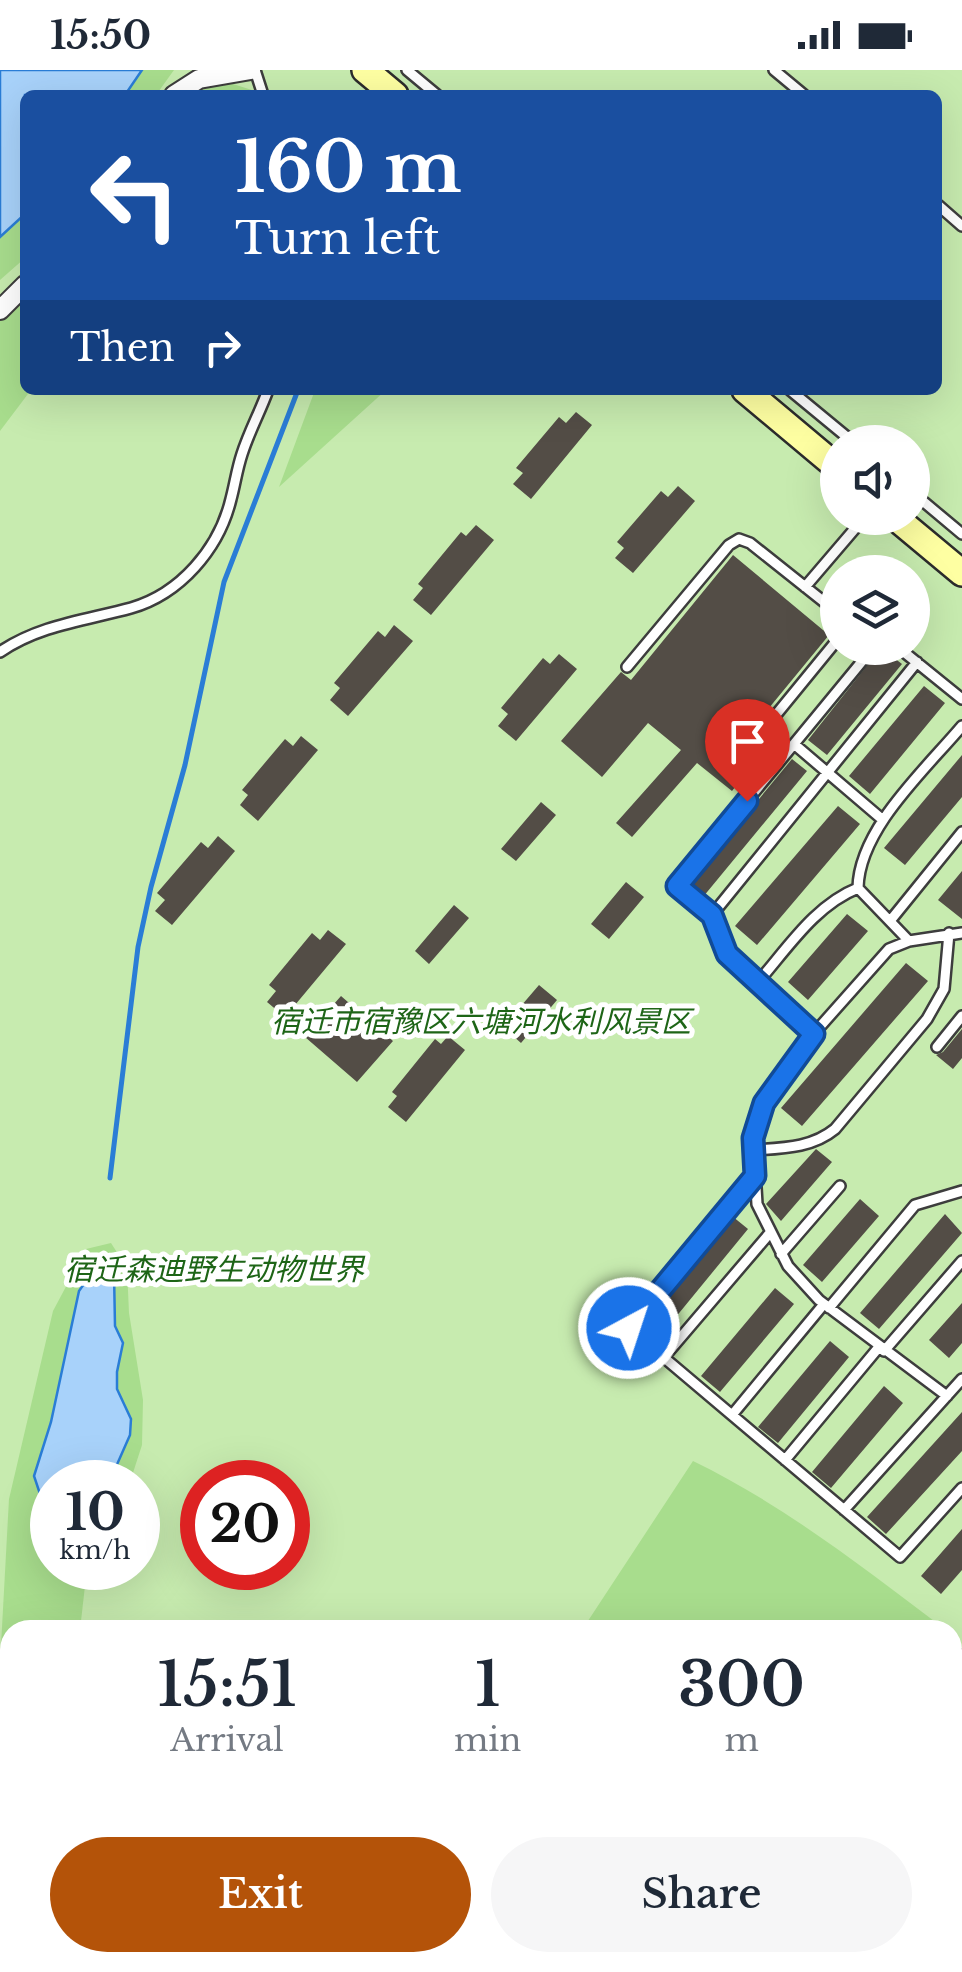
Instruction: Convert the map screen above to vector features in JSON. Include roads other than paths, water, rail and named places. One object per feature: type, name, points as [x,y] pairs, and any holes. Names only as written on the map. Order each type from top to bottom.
[{"type":"main road","points":[[365,70],[388,90]]},
{"type":"main road","points":[[751,395],[820,453]]},
{"type":"main road","points":[[916,535],[962,573]]},
{"type":"street","points":[[182,90],[199,79],[253,70]]},
{"type":"street","points":[[0,310],[20,290]]},
{"type":"lane","points":[[407,70],[431,90]]},
{"type":"lane","points":[[774,70],[798,90]]},
{"type":"lane","points":[[942,209],[962,226]]},
{"type":"lane","points":[[0,652],[16,640],[44,630],[136,606],[170,592],[189,574],[225,517],[241,458],[266,395]]},
{"type":"lane","points":[[796,395],[832,425]]},
{"type":"lane","points":[[930,507],[962,534]]},
{"type":"lane","points":[[805,587],[849,535]]},
{"type":"lane","points":[[626,667],[733,541],[745,540],[820,599]]},
{"type":"lane","points":[[739,760],[820,661]]},
{"type":"lane","points":[[814,1034],[727,954],[712,915],[677,886],[860,665]]},
{"type":"lane","points":[[712,915],[915,665]]},
{"type":"lane","points":[[921,665],[962,699]]},
{"type":"lane","points":[[858,888],[861,861],[883,820],[962,726]]},
{"type":"lane","points":[[794,744],[883,820]]},
{"type":"lane","points":[[890,921],[962,832]]},
{"type":"lane","points":[[858,888],[909,940]]},
{"type":"lane","points":[[758,982],[820,911],[840,895],[858,888]]},
{"type":"lane","points":[[754,1150],[822,1140],[835,1130],[927,1020],[944,989],[949,933]]},
{"type":"lane","points":[[947,1396],[827,1306],[781,1254],[757,1204],[753,1138],[764,1103],[814,1034],[889,949],[909,940],[962,933]]},
{"type":"lane","points":[[937,1047],[962,1016]]},
{"type":"lane","points":[[755,1176],[629,1328],[900,1557],[962,1488]]},
{"type":"lane","points":[[781,1254],[840,1186]]},
{"type":"lane","points":[[732,1415],[915,1205],[962,1191]]},
{"type":"lane","points":[[664,1357],[770,1234]]},
{"type":"lane","points":[[785,1460],[962,1262]]},
{"type":"lane","points":[[844,1510],[962,1379]]},
{"type":"water","points":[[0,70],[142,70],[128,90],[20,90],[20,219],[0,237]]},
{"type":"water","points":[[103,1257],[114,1273],[115,1326],[123,1343],[117,1389],[131,1419],[130,1435],[119,1460],[39,1460],[79,1291]]},
{"type":"waterway","points":[[110,1178],[138,947],[151,887],[185,765],[224,582],[296,395]]},
{"type":"park label","name":"宿迁市宿豫区六塘河水利风景区","points":[[481,1021]]},
{"type":"park label","name":"宿迁森迪野生动物世界","points":[[214,1269]]}]
